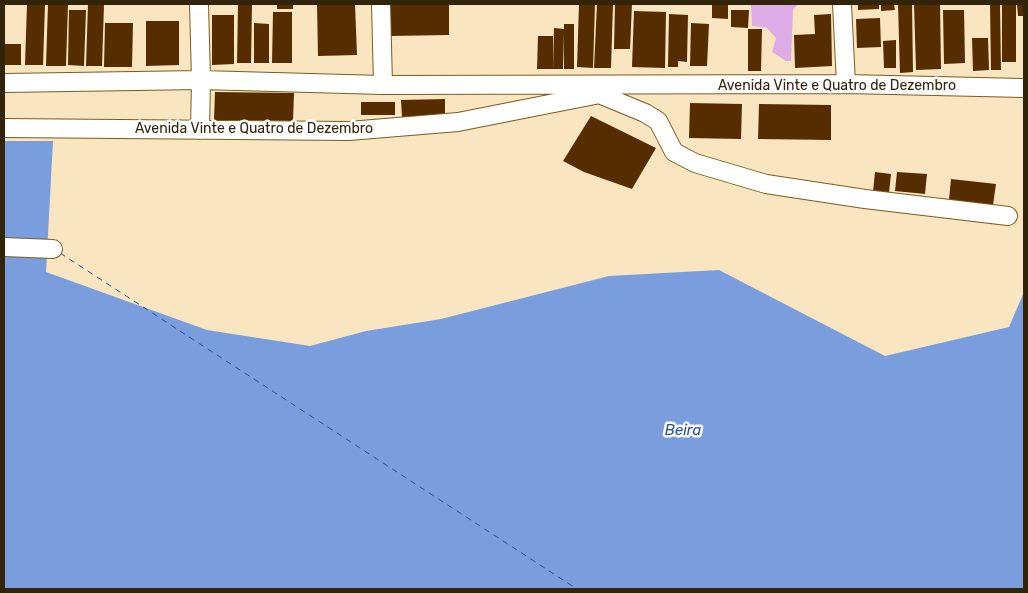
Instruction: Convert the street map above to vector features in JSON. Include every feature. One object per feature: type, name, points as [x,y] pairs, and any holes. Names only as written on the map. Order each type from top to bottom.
[{"type":"street","points":[[199,4],[200,130]]},
{"type":"street","points":[[380,4],[383,84]]},
{"type":"street","points":[[842,4],[846,84]]},
{"type":"street","name":"Avenida Vinte e Quatro de Dezembro","points":[[4,82],[201,80],[383,84],[846,84],[1024,88]]},
{"type":"street","name":"Avenida Vinte e Quatro de Dezembro","points":[[4,128],[349,131],[458,122],[650,85]]},
{"type":"street","points":[[599,94],[645,113],[658,121],[674,152],[696,163],[766,184],[865,199],[1008,216]]},
{"type":"street","points":[[4,247],[53,249]]},
{"type":"shaded area","points":[[751,4],[799,4],[793,9],[791,61],[786,61],[772,52],[776,38],[767,28],[752,26]]},
{"type":"water","name":"Beira","points":[[4,141],[53,141],[46,272],[207,330],[310,346],[366,331],[441,319],[609,276],[719,270],[885,356],[1009,327],[1024,292],[1024,589],[4,589]]},
{"type":"building","points":[[27,4],[45,4],[43,65],[25,65]]},
{"type":"building","points":[[48,4],[68,4],[66,66],[46,66]]},
{"type":"building","points":[[88,4],[104,5],[102,66],[86,66]]},
{"type":"building","points":[[238,4],[252,4],[251,63],[237,63]]},
{"type":"building","points":[[277,4],[293,4],[293,9],[277,9]]},
{"type":"building","points":[[317,4],[355,4],[357,55],[318,56]]},
{"type":"building","points":[[390,4],[449,4],[449,35],[390,36]]},
{"type":"building","points":[[579,4],[595,4],[593,68],[577,67]]},
{"type":"building","points":[[597,4],[613,4],[611,68],[594,68]]},
{"type":"building","points":[[615,4],[632,4],[630,49],[614,49]]},
{"type":"building","points":[[712,4],[728,4],[728,19],[712,18]]},
{"type":"building","points":[[858,4],[879,4],[879,9],[858,10]]},
{"type":"building","points":[[881,4],[894,4],[895,10],[881,11]]},
{"type":"building","points":[[898,4],[912,4],[913,72],[900,73]]},
{"type":"building","points":[[914,4],[940,4],[941,69],[916,70]]},
{"type":"building","points":[[990,4],[1000,4],[1001,70],[991,70]]},
{"type":"building","points":[[1002,4],[1016,4],[1016,62],[1002,62]]},
{"type":"building","points":[[1017,4],[1024,4],[1024,16],[1018,16]]},
{"type":"building","points":[[69,10],[86,10],[84,66],[68,65]]},
{"type":"building","points":[[731,10],[749,10],[748,28],[731,27]]},
{"type":"building","points":[[943,10],[964,10],[965,63],[944,64]]},
{"type":"building","points":[[634,11],[666,12],[665,68],[632,67]]},
{"type":"building","points":[[273,12],[292,12],[292,63],[272,63]]},
{"type":"building","points":[[669,14],[688,15],[687,62],[678,61],[678,67],[668,67]]},
{"type":"building","points":[[831,14],[832,66],[795,68],[794,35],[815,34],[814,15]]},
{"type":"building","points":[[212,15],[234,15],[234,64],[212,65]]},
{"type":"building","points":[[880,18],[881,47],[857,48],[856,19]]},
{"type":"building","points":[[146,21],[179,21],[179,65],[146,66]]},
{"type":"building","points":[[105,23],[133,23],[132,67],[104,67]]},
{"type":"building","points":[[254,23],[269,24],[269,63],[254,63]]},
{"type":"building","points":[[691,23],[709,24],[707,66],[690,66]]},
{"type":"building","points":[[564,24],[574,24],[574,69],[564,69],[564,33],[563,69],[553,69],[554,28],[564,29]]},
{"type":"building","points":[[748,29],[762,29],[761,71],[748,71]]},
{"type":"building","points":[[538,36],[553,36],[553,69],[537,69]]},
{"type":"building","points":[[972,38],[988,38],[989,70],[973,71]]},
{"type":"building","points":[[896,40],[896,68],[884,68],[883,41]]},
{"type":"building","points":[[4,44],[21,44],[21,65],[4,65]]},
{"type":"building","points":[[215,92],[294,93],[293,121],[214,120]]},
{"type":"building","points":[[445,99],[445,116],[402,117],[401,100]]},
{"type":"building","points":[[361,102],[395,102],[395,115],[361,115]]},
{"type":"building","points":[[690,103],[742,104],[741,139],[689,138]]},
{"type":"building","points":[[759,104],[831,105],[831,140],[758,139]]},
{"type":"building","points":[[591,116],[656,148],[632,189],[584,172],[563,161]]},
{"type":"building","points":[[875,172],[891,174],[889,193],[873,192]]},
{"type":"building","points":[[897,172],[927,174],[925,194],[895,191]]},
{"type":"building","points":[[951,179],[996,184],[993,205],[949,200]]},
{"type":"ferry route","points":[[60,253],[577,589]]}]
